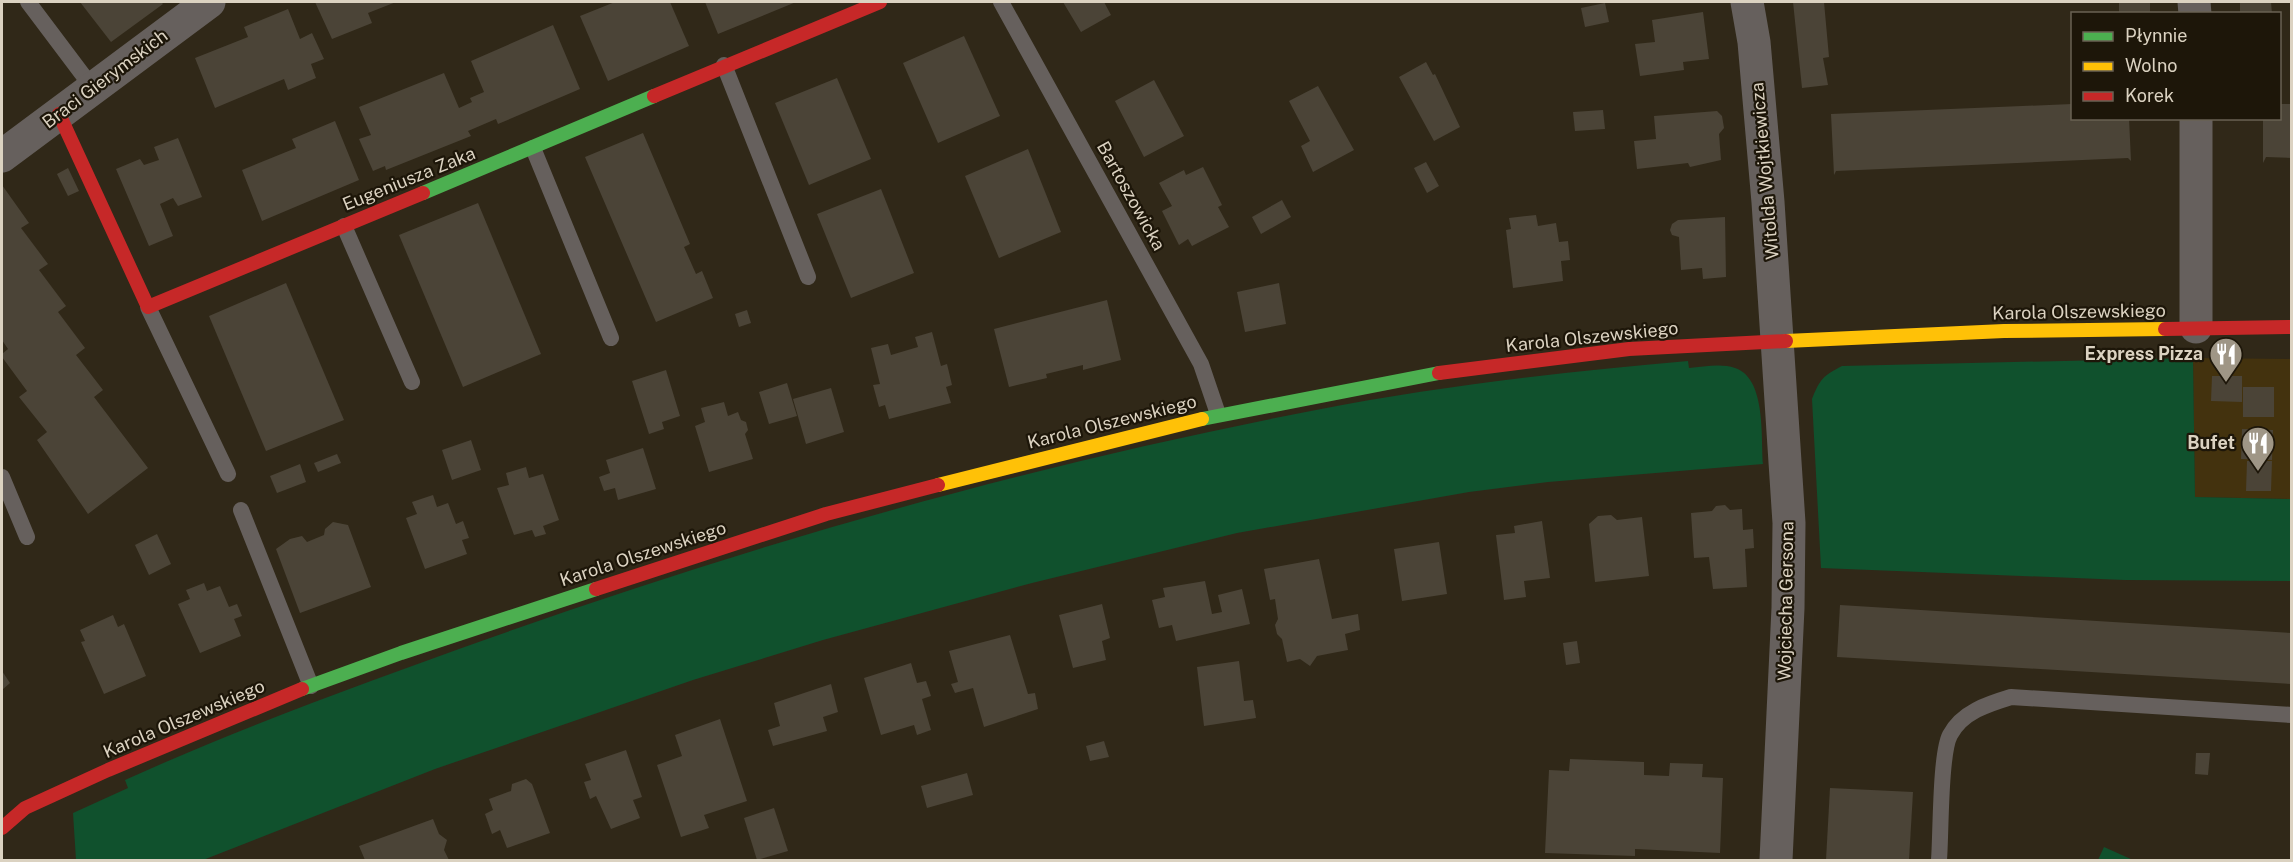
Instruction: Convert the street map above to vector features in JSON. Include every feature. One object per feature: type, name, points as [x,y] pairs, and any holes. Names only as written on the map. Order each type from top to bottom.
[{"type":"street","name":"Braci Gierymskich","points":[[2,156],[209,2]]},
{"type":"street","name":"Eugeniusza Zaka","points":[[148,307],[532,148],[724,65],[880,2]]},
{"type":"street","name":"Witolda Wojtkiewicza","points":[[1747,2],[1755,53],[1778,341]]},
{"type":"street","points":[[59,114],[148,307]]},
{"type":"street","points":[[2196,120],[2196,327]]},
{"type":"street","name":"Karola Olszewskiego","points":[[2,828],[25,808],[108,770],[311,686],[401,653],[826,514],[1218,414],[1473,367],[1629,349],[2004,331],[2292,327]]},
{"type":"street","name":"Wojciecha Gersona","points":[[1776,861],[1790,573],[1778,341]]},
{"type":"street","points":[[2,813],[25,808]]},
{"type":"lane","points":[[28,2],[92,87]]},
{"type":"lane","name":"Bartoszowicka","points":[[1001,2],[1201,364],[1218,414]]},
{"type":"lane","points":[[724,65],[808,277]]},
{"type":"lane","points":[[532,148],[611,338]]},
{"type":"lane","points":[[344,226],[412,382]]},
{"type":"lane","points":[[148,307],[228,474]]},
{"type":"lane","points":[[2,477],[27,537]]},
{"type":"lane","points":[[242,510],[311,686]]},
{"type":"lane","points":[[1939,861],[1945,757],[1950,736],[1966,716],[1985,704],[2011,697],[2292,715]]},
{"type":"shaded area","points":[[2193,358],[2291,359],[2291,499],[2195,497]]},
{"type":"green space","points":[[2193,358],[2195,497],[2291,499],[2291,581],[2125,580],[1821,568],[1812,399],[1823,379],[1836,369],[1842,366]]},
{"type":"green space","points":[[1688,361],[1689,368],[1718,366],[1735,368],[1745,374],[1752,383],[1760,409],[1763,464],[1548,482],[1469,492],[1237,533],[1032,583],[823,640],[693,680],[435,769],[203,860],[76,860],[73,813],[128,788],[125,780],[215,741],[352,688],[693,569],[898,508],[1211,431],[1362,401],[1455,387]]},
{"type":"green space","points":[[2104,847],[2133,860],[2098,860]]},
{"type":"building","points":[[80,2],[161,2],[163,4],[111,42]]},
{"type":"building","points":[[315,2],[396,2],[368,13],[372,23],[332,39]]},
{"type":"building","points":[[615,2],[670,2],[689,46],[608,81],[580,16]]},
{"type":"building","points":[[705,2],[796,2],[718,34]]},
{"type":"building","points":[[1063,2],[1104,2],[1111,15],[1081,32]]},
{"type":"building","points":[[1793,2],[1824,2],[1829,57],[1823,58],[1828,85],[1802,88]]},
{"type":"building","points":[[2119,2],[2150,2],[2150,12],[2119,12]]},
{"type":"building","points":[[2240,2],[2271,2],[2272,12],[2240,12]]},
{"type":"building","points":[[1605,3],[1609,22],[1585,27],[1581,8]]},
{"type":"building","points":[[288,9],[300,39],[312,33],[324,59],[311,64],[316,78],[288,90],[284,79],[215,108],[195,58],[248,37],[244,27]]},
{"type":"building","points":[[1703,12],[1709,59],[1683,62],[1684,70],[1640,76],[1635,44],[1655,42],[1652,20]]},
{"type":"building","points":[[553,25],[580,89],[498,124],[496,119],[468,131],[471,136],[386,170],[385,166],[373,171],[359,139],[371,135],[359,107],[444,73],[459,108],[472,102],[470,98],[484,92],[471,61]]},
{"type":"building","points":[[964,36],[1000,116],[938,143],[903,63]]},
{"type":"building","points":[[1426,62],[1433,75],[1435,74],[1460,127],[1434,141],[1399,77]]},
{"type":"building","points":[[837,78],[871,159],[809,185],[775,103]]},
{"type":"building","points":[[1154,80],[1184,136],[1144,157],[1115,101]]},
{"type":"building","points":[[1318,86],[1354,150],[1313,172],[1301,146],[1310,141],[1289,101]]},
{"type":"building","points":[[2071,104],[2071,120],[2129,120],[2131,161],[2128,158],[1836,171],[1834,175],[1831,114]]},
{"type":"building","points":[[2281,104],[2292,104],[2292,158],[2266,157],[2263,163],[2263,120],[2281,120]]},
{"type":"building","points":[[1603,110],[1605,129],[1575,131],[1573,112]]},
{"type":"building","points":[[1717,111],[1722,116],[1724,128],[1719,134],[1721,160],[1690,167],[1688,163],[1637,169],[1634,141],[1656,139],[1654,116]]},
{"type":"building","points":[[335,121],[359,180],[262,221],[242,170],[296,148],[292,139]]},
{"type":"building","points":[[643,133],[690,244],[684,247],[696,274],[702,271],[713,298],[656,322],[585,157]]},
{"type":"building","points":[[178,138],[202,197],[178,206],[173,198],[160,204],[173,236],[149,246],[116,169],[140,159],[144,165],[159,160],[154,147]]},
{"type":"building","points":[[1028,149],[1061,232],[999,258],[965,176]]},
{"type":"building","points":[[1426,162],[1439,186],[1427,193],[1414,168]]},
{"type":"building","points":[[1203,167],[1222,205],[1218,207],[1229,227],[1192,246],[1188,239],[1179,245],[1162,211],[1172,206],[1159,183],[1184,170],[1186,175]]},
{"type":"building","points":[[68,168],[79,191],[68,196],[57,174]]},
{"type":"building","points":[[2,185],[29,223],[21,228],[48,264],[39,270],[66,306],[58,312],[85,348],[76,355],[103,390],[94,397],[148,468],[88,514],[37,440],[47,432],[19,397],[27,391],[2,357],[8,349],[2,340]]},
{"type":"building","points":[[881,189],[914,273],[851,298],[817,214]]},
{"type":"building","points":[[1282,200],[1291,217],[1261,234],[1252,217]]},
{"type":"building","points":[[478,203],[541,354],[463,387],[399,235]]},
{"type":"building","points":[[1536,215],[1538,226],[1556,223],[1559,242],[1568,241],[1570,260],[1561,261],[1563,281],[1513,288],[1506,230],[1511,229],[1509,218]]},
{"type":"building","points":[[1725,217],[1726,277],[1703,279],[1702,268],[1681,270],[1679,237],[1672,235],[1670,230],[1672,224],[1678,220]]},
{"type":"building","points":[[286,283],[344,420],[266,451],[209,316]]},
{"type":"building","points":[[1279,283],[1286,324],[1245,332],[1237,292]]},
{"type":"building","points":[[1107,300],[1121,360],[1083,370],[1083,365],[1046,374],[1047,378],[1009,387],[994,329]]},
{"type":"building","points":[[747,310],[751,323],[739,327],[735,314]]},
{"type":"building","points":[[932,332],[941,366],[947,364],[952,385],[946,387],[951,403],[889,419],[885,405],[879,407],[873,385],[880,384],[871,348],[888,344],[891,355],[918,347],[915,337]]},
{"type":"building","points":[[666,370],[680,416],[662,422],[664,429],[649,434],[632,381]]},
{"type":"building","points":[[2212,376],[2242,376],[2242,402],[2211,401]]},
{"type":"building","points":[[787,383],[797,416],[769,424],[759,392]]},
{"type":"building","points":[[2243,387],[2274,387],[2274,417],[2243,417]]},
{"type":"building","points":[[831,388],[844,432],[806,444],[793,399]]},
{"type":"building","points":[[724,402],[728,416],[738,412],[741,420],[746,422],[748,430],[745,434],[753,459],[709,472],[695,426],[705,422],[701,408]]},
{"type":"building","points":[[2242,429],[2273,430],[2272,460],[2241,459]]},
{"type":"building","points":[[471,440],[481,470],[452,480],[442,450]]},
{"type":"building","points":[[643,448],[656,489],[618,500],[615,488],[604,491],[599,477],[610,473],[606,460]]},
{"type":"building","points":[[337,454],[341,463],[318,472],[314,463]]},
{"type":"building","points":[[2247,461],[2272,461],[2271,491],[2246,491]]},
{"type":"building","points":[[300,464],[306,482],[277,493],[270,476]]},
{"type":"building","points":[[526,467],[529,478],[543,474],[559,520],[543,526],[546,534],[535,537],[532,530],[514,535],[497,488],[509,485],[506,473]]},
{"type":"building","points":[[433,495],[437,507],[448,503],[456,524],[463,521],[469,538],[462,540],[467,554],[425,569],[406,518],[417,514],[412,502]]},
{"type":"building","points":[[1725,505],[1730,510],[1742,509],[1743,530],[1753,529],[1754,548],[1745,549],[1747,587],[1713,589],[1709,557],[1694,558],[1691,513],[1712,511],[1716,506]]},
{"type":"building","points":[[1611,515],[1617,520],[1642,517],[1649,576],[1595,582],[1589,524],[1598,516]]},
{"type":"building","points":[[1542,521],[1550,578],[1524,581],[1526,597],[1504,600],[1496,535],[1515,533],[1514,526]]},
{"type":"building","points":[[333,522],[348,525],[371,587],[300,613],[276,549],[290,539],[302,536],[307,542],[324,535],[325,529]]},
{"type":"building","points":[[157,534],[171,564],[149,575],[135,545]]},
{"type":"building","points":[[1439,542],[1447,594],[1402,601],[1394,549]]},
{"type":"building","points":[[1319,559],[1332,619],[1358,614],[1360,630],[1345,634],[1348,650],[1317,656],[1310,666],[1300,659],[1287,662],[1282,639],[1277,634],[1275,625],[1278,619],[1275,599],[1270,600],[1264,569]]},
{"type":"building","points":[[1205,581],[1212,614],[1222,612],[1218,595],[1242,589],[1250,624],[1176,641],[1172,625],[1159,628],[1152,600],[1165,597],[1163,588]]},
{"type":"building","points":[[204,583],[207,591],[220,586],[229,607],[237,604],[242,616],[234,619],[241,636],[200,653],[178,604],[190,599],[186,590]]},
{"type":"building","points":[[1102,604],[1110,638],[1102,641],[1106,660],[1073,668],[1059,615]]},
{"type":"building","points":[[1840,605],[2292,633],[2292,684],[1837,657]]},
{"type":"building","points":[[113,615],[118,627],[124,624],[146,676],[104,694],[81,642],[85,641],[80,630]]},
{"type":"building","points":[[1010,635],[1028,694],[1035,693],[1038,709],[984,727],[973,688],[955,693],[951,684],[958,682],[949,651]]},
{"type":"building","points":[[1577,641],[1580,663],[1566,665],[1563,643]]},
{"type":"building","points":[[1239,661],[1244,701],[1253,700],[1256,718],[1204,726],[1197,667]]},
{"type":"building","points":[[911,663],[917,683],[926,681],[931,696],[922,699],[931,730],[917,735],[914,725],[881,735],[864,678]]},
{"type":"building","points":[[2,671],[10,683],[2,690]]},
{"type":"building","points":[[831,684],[838,712],[823,717],[827,731],[773,746],[768,730],[780,726],[774,703]]},
{"type":"building","points":[[720,719],[747,801],[704,815],[709,828],[681,837],[657,765],[682,756],[675,735]]},
{"type":"building","points":[[1104,741],[1109,757],[1090,761],[1086,746]]},
{"type":"building","points":[[626,750],[642,797],[633,800],[640,818],[611,829],[596,796],[590,799],[584,782],[591,780],[585,764]]},
{"type":"building","points":[[2196,753],[2210,753],[2208,775],[2195,774]]},
{"type":"building","points":[[1570,759],[1644,762],[1644,775],[1669,776],[1670,763],[1703,764],[1702,777],[1723,778],[1720,853],[1635,849],[1635,856],[1545,853],[1549,770],[1569,771]]},
{"type":"building","points":[[967,773],[973,795],[927,808],[921,786]]},
{"type":"building","points":[[526,779],[532,784],[550,833],[507,848],[500,830],[492,834],[485,814],[493,810],[489,799],[511,791],[512,784]]},
{"type":"building","points":[[1830,788],[1913,792],[1909,860],[1826,860]]},
{"type":"building","points":[[774,808],[788,851],[757,860],[744,818]]},
{"type":"building","points":[[433,819],[439,834],[447,840],[444,850],[449,860],[365,860],[359,846]]},
{"type":"traffic: fast","points":[[423,193],[654,96]]},
{"type":"traffic: fast","points":[[1202,419],[1439,373]]},
{"type":"traffic: fast","points":[[302,689],[401,653],[596,589]]},
{"type":"traffic: slow","points":[[1786,341],[2004,331],[2165,329]]},
{"type":"traffic: slow","points":[[938,485],[1202,419]]},
{"type":"traffic: jam","points":[[654,96],[880,2]]},
{"type":"traffic: jam","points":[[59,114],[148,307],[423,193]]},
{"type":"traffic: jam","points":[[2165,329],[2292,327]]},
{"type":"traffic: jam","points":[[1439,373],[1629,349],[1786,341]]},
{"type":"traffic: jam","points":[[596,589],[826,514],[938,485]]},
{"type":"traffic: jam","points":[[2,828],[25,808],[108,770],[302,689]]},
{"type":"place","name":"Express Pizza","points":[[2226,383]]},
{"type":"place","name":"Bufet","points":[[2258,472]]}]
